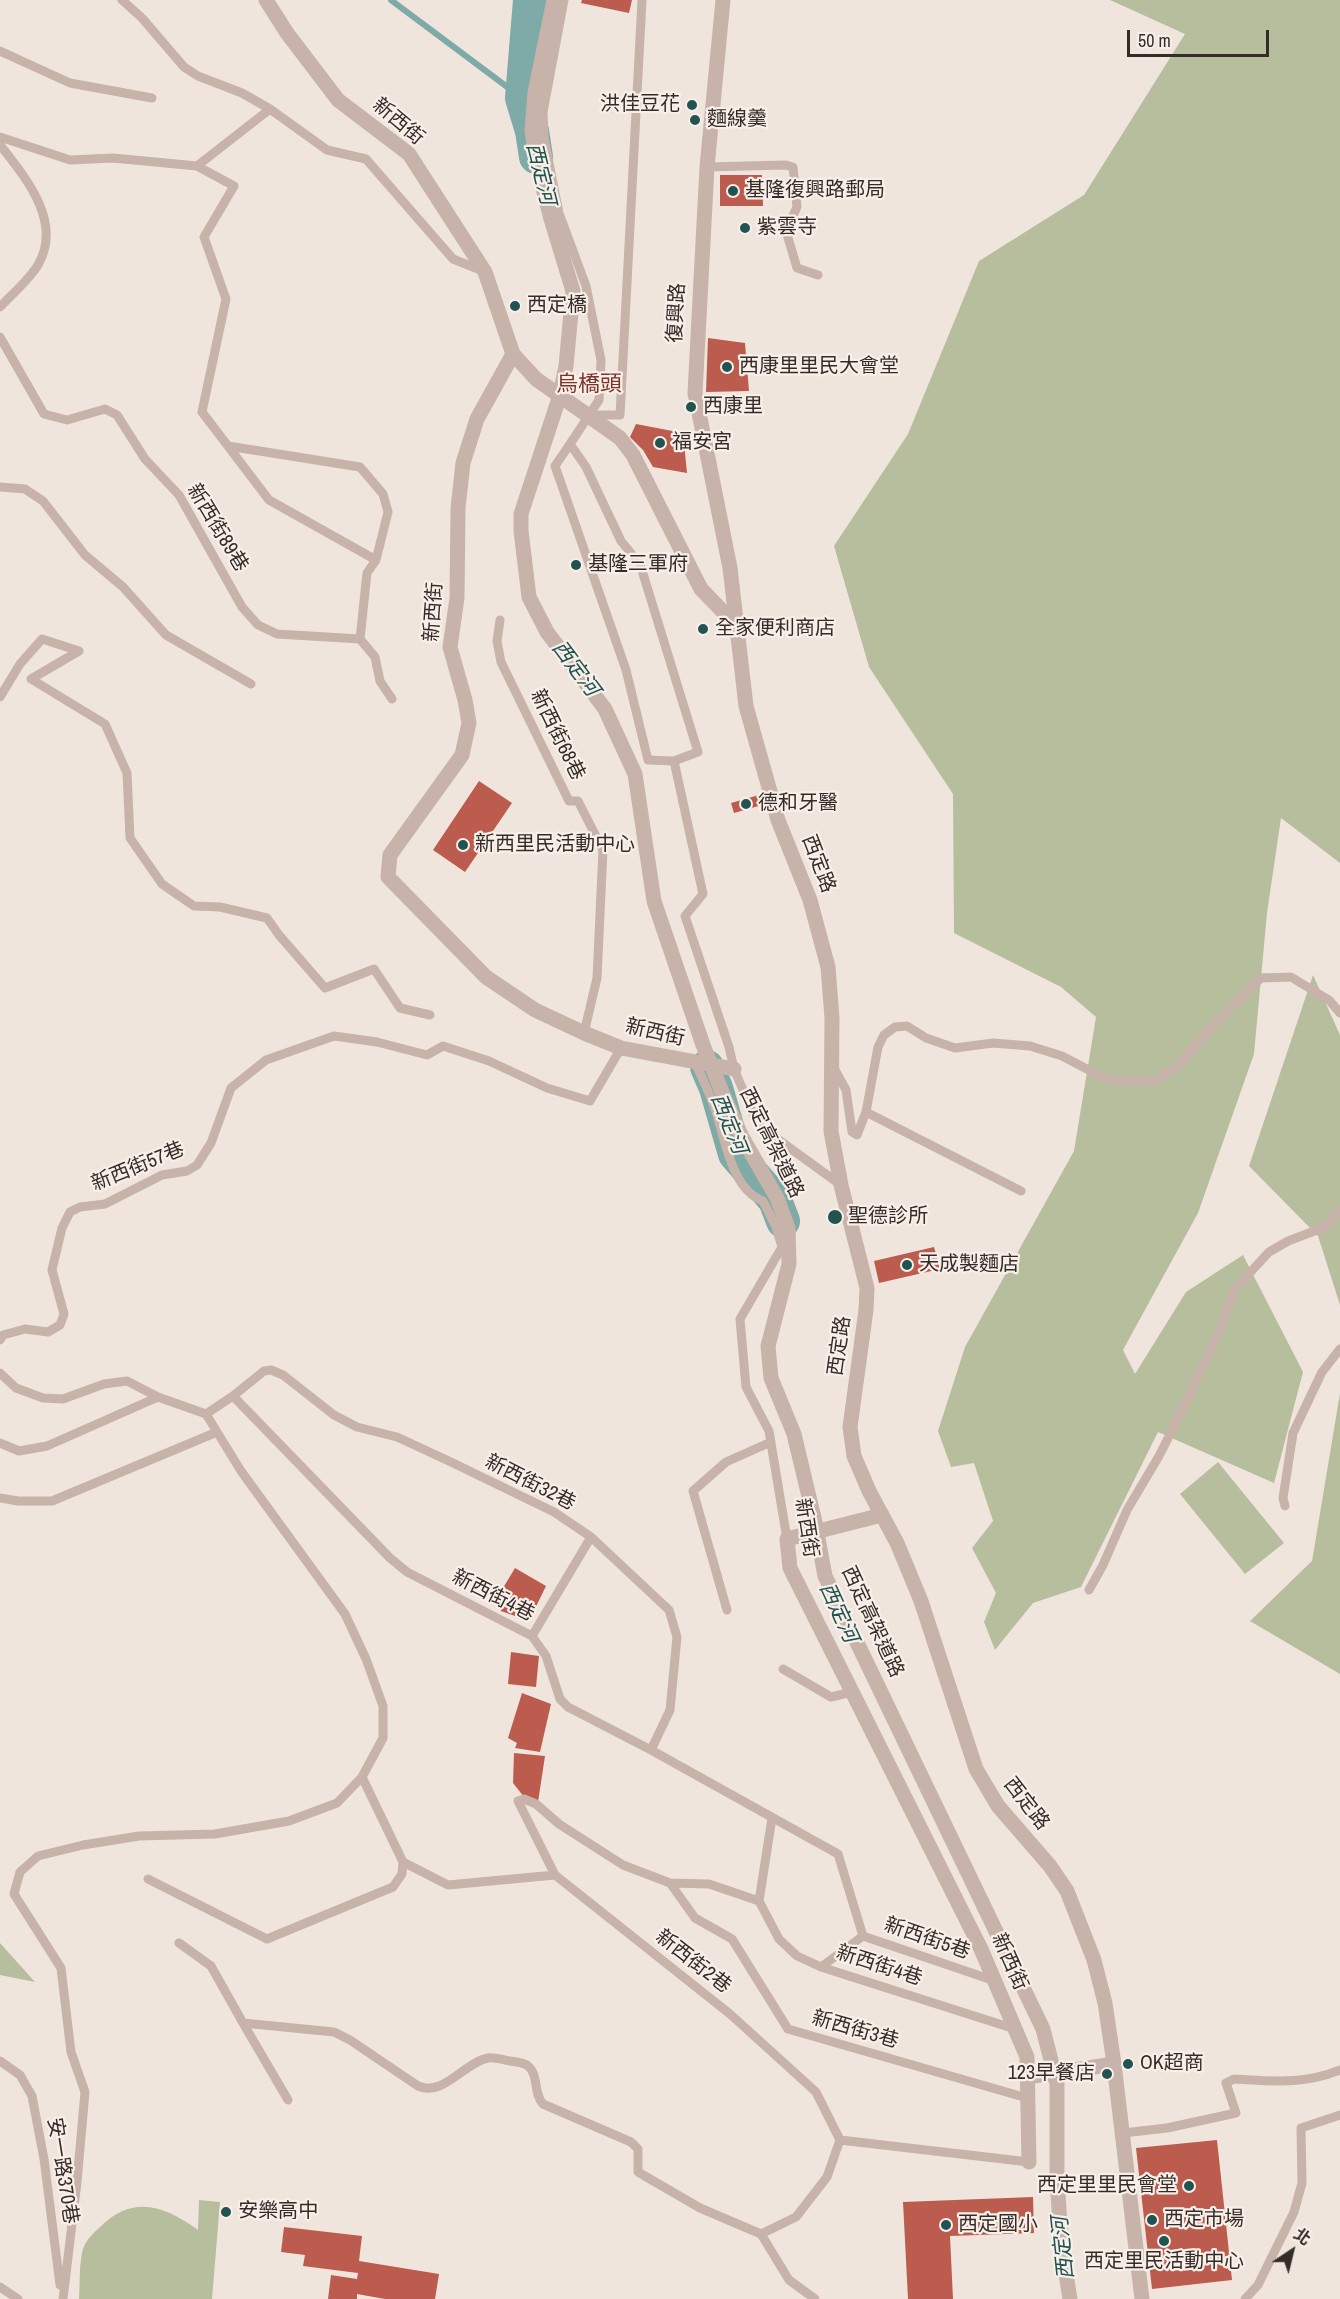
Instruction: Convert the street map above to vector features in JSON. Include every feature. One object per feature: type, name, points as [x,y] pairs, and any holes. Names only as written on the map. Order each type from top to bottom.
[{"type":"street","name":"新西街","points":[[266,0],[286,33],[338,100],[409,153],[485,272],[513,354],[536,379],[560,395]]},
{"type":"street","name":"西定高架道路","points":[[554,0],[535,92],[532,131],[537,165],[573,291],[566,366],[560,395],[521,514],[529,597],[547,632],[605,709],[635,774],[654,901],[703,1045],[722,1092],[742,1137],[777,1198],[788,1228],[789,1264],[768,1346],[771,1378],[794,1434],[825,1576],[1042,2029],[1057,2084],[1057,2176],[1061,2243],[1070,2299]]},
{"type":"street","name":"復興路","points":[[723,0],[707,167],[695,393],[730,568],[737,626]]},
{"type":"street","name":"新西街","points":[[513,354],[477,418],[463,463],[458,508],[457,598],[450,647],[469,723],[462,755],[390,855],[388,877],[486,977],[535,1010],[584,1034],[621,1048],[696,1064]]},
{"type":"street","points":[[560,395],[620,438],[633,455],[701,589],[737,626]]},
{"type":"street","name":"西定路","points":[[737,626],[746,706],[778,820],[810,900],[828,967],[832,1018],[831,1131],[841,1185],[867,1288],[850,1427],[854,1456],[897,1543],[921,1600],[976,1769],[998,1806],[1050,1866],[1066,1891],[1079,1918],[1094,1960],[1105,2003],[1114,2064],[1142,2299]]},
{"type":"street","points":[[696,1064],[734,1069]]},
{"type":"street","points":[[788,1539],[882,1515]]},
{"type":"street","name":"新西街","points":[[788,1539],[790,1568],[981,1949],[1027,2057],[1029,2162]]},
{"type":"street","points":[[1027,2077],[1114,2064]]},
{"type":"lane","points":[[122,0],[142,18],[184,67],[198,76],[242,93],[270,109],[327,150],[366,159],[453,259],[485,272]]},
{"type":"lane","points":[[564,0],[543,112],[544,138],[559,213],[586,285],[601,360],[599,400],[584,411],[570,444],[555,466],[626,669],[648,760],[674,761],[698,752],[640,564],[621,541],[586,467],[570,444]]},
{"type":"lane","points":[[584,411],[620,415],[642,0]]},
{"type":"lane","points":[[0,51],[70,83],[152,98]]},
{"type":"lane","points":[[197,166],[270,109]]},
{"type":"lane","points":[[0,137],[70,160],[113,158],[197,166],[234,186],[204,237],[226,299],[202,412],[269,500],[376,560]]},
{"type":"lane","points":[[0,145],[36,198],[44,214],[47,243],[36,268],[0,307]]},
{"type":"lane","points":[[707,167],[786,165],[794,167],[797,207],[786,231],[797,268],[818,275]]},
{"type":"lane","name":"新西街89巷","points":[[0,337],[44,414],[67,420],[105,409],[117,415],[145,459],[179,495],[242,607],[258,626],[276,634],[360,639]]},
{"type":"lane","points":[[228,446],[360,467],[383,494],[388,512],[376,560],[367,573],[360,639],[375,657],[380,681],[392,699]]},
{"type":"lane","points":[[0,487],[25,489],[43,501],[85,555],[123,587],[166,635],[251,684]]},
{"type":"lane","name":"新西街68巷","points":[[500,620],[497,641],[501,662],[569,801],[578,801],[603,850],[597,978],[584,1034]]},
{"type":"lane","points":[[0,697],[20,664],[42,639],[80,651],[31,679],[105,724],[128,773],[130,838],[162,884],[194,906],[220,907],[267,918],[325,988],[374,969],[400,1008],[430,1015]]},
{"type":"lane","points":[[674,761],[703,894],[685,916],[729,1047],[734,1069],[758,1125],[841,1185]]},
{"type":"lane","points":[[830,1060],[846,1090],[852,1132],[857,1135],[866,1112],[878,1047],[884,1035],[895,1027],[907,1026],[926,1038],[954,1048],[993,1043],[1030,1046],[1062,1056],[1108,1080],[1154,1081],[1177,1066],[1219,1019],[1261,978],[1291,977],[1329,1000],[1340,1013]]},
{"type":"lane","name":"新西街57巷","points":[[0,1340],[3,1335],[25,1329],[48,1332],[60,1324],[64,1314],[52,1270],[62,1228],[70,1212],[80,1207],[105,1204],[162,1175],[187,1171],[197,1165],[211,1143],[231,1088],[266,1060],[334,1036],[376,1042],[426,1055],[443,1046],[489,1061],[547,1088],[590,1101],[621,1048]]},
{"type":"lane","name":"新西街","points":[[696,1064],[715,1108],[728,1158],[752,1197],[763,1201],[776,1227],[782,1247],[740,1319],[746,1387],[770,1431],[788,1539]]},
{"type":"lane","points":[[866,1112],[1021,1191]]},
{"type":"lane","points":[[1089,1590],[1128,1510],[1189,1397],[1219,1331],[1234,1290],[1269,1252],[1325,1227],[1340,1210]]},
{"type":"lane","points":[[1285,1506],[1283,1498],[1293,1433],[1322,1372],[1340,1348]]},
{"type":"lane","name":"新西街32巷","points":[[233,1396],[264,1371],[271,1370],[283,1375],[334,1415],[357,1427],[397,1437],[430,1452],[554,1512],[591,1536],[669,1610],[677,1637],[670,1710],[651,1750]]},
{"type":"lane","points":[[0,1374],[16,1388],[43,1398],[63,1399],[104,1384],[127,1381],[158,1397],[206,1414],[241,1471],[345,1614],[366,1659],[383,1706],[383,1738],[362,1777],[337,1803],[289,1821],[215,1834],[139,1836],[83,1845],[38,1856],[20,1872],[14,1894],[61,1968],[71,2052],[85,2092],[77,2182],[62,2299]]},
{"type":"lane","points":[[206,1414],[233,1396]]},
{"type":"lane","name":"新西街4巷","points":[[233,1396],[390,1558],[407,1572],[532,1635],[546,1656],[560,1699],[568,1707],[651,1750],[838,1854],[863,1936]]},
{"type":"lane","points":[[0,1443],[19,1450],[47,1446],[158,1397]]},
{"type":"lane","points":[[0,1498],[18,1501],[52,1501],[217,1432]]},
{"type":"lane","points":[[727,1610],[693,1491],[726,1462],[771,1442]]},
{"type":"lane","points":[[532,1635],[591,1536]]},
{"type":"lane","points":[[783,1669],[831,1697],[852,1692]]},
{"type":"lane","points":[[148,1879],[267,1939],[393,1887],[402,1874],[403,1862],[362,1777]]},
{"type":"lane","name":"新西街2巷","points":[[670,1883],[623,1865],[559,1824],[536,1804],[524,1799],[518,1801],[555,1875],[730,2014],[816,2092],[840,2140]]},
{"type":"lane","points":[[670,1883],[709,1884],[759,1901],[772,1818]]},
{"type":"lane","points":[[403,1862],[448,1885],[555,1875]]},
{"type":"lane","name":"新西街3巷","points":[[670,1883],[695,1918],[732,1939],[788,2029],[1028,2098]]},
{"type":"lane","name":"新西街4巷","points":[[759,1901],[779,1939],[797,1956],[821,1967],[1015,2029]]},
{"type":"lane","name":"新西街5巷","points":[[821,1967],[863,1936],[995,1981]]},
{"type":"lane","points":[[179,1942],[211,1966],[288,2100]]},
{"type":"lane","points":[[243,2023],[334,2032],[428,2090],[439,2087],[467,2066],[489,2057],[526,2064],[532,2071],[537,2098],[543,2104],[630,2142],[638,2149],[638,2172],[700,2208],[761,2235],[789,2280],[815,2299]]},
{"type":"lane","name":"安一路370巷","points":[[0,2061],[20,2075],[32,2096],[44,2159],[62,2299]]},
{"type":"lane","points":[[1123,2133],[1167,2128],[1236,2113],[1226,2084],[1234,2079],[1289,2082],[1310,2080],[1340,2070]]},
{"type":"lane","points":[[1245,2299],[1258,2285],[1294,2212],[1302,2183],[1301,2128],[1340,2115]]},
{"type":"lane","points":[[761,2235],[796,2217],[827,2178],[840,2140],[1029,2162]]},
{"type":"lane","points":[[0,2287],[18,2299]]},
{"type":"green space","points":[[1110,0],[1340,0],[1340,863],[1281,818],[1267,913],[1254,1054],[1198,1213],[1123,1350],[1135,1374],[1186,1292],[1243,1255],[1303,1372],[1274,1483],[1158,1432],[1081,1587],[1033,1603],[995,1650],[984,1622],[996,1593],[972,1548],[993,1521],[974,1463],[951,1467],[938,1431],[965,1347],[1074,1151],[1096,1017],[1061,987],[954,933],[953,794],[869,667],[834,546],[908,434],[979,261],[1084,195],[1185,34]]},
{"type":"green space","points":[[1313,975],[1340,1035],[1340,1305],[1318,1236],[1249,1166]]},
{"type":"green space","points":[[1340,1393],[1340,1674],[1250,1621],[1312,1561]]},
{"type":"green space","points":[[1218,1462],[1284,1543],[1245,1574],[1180,1494]]},
{"type":"green space","points":[[0,1943],[35,1982],[0,1975]]},
{"type":"green space","points":[[199,2200],[220,2202],[212,2299],[79,2299],[83,2249],[91,2235],[112,2217],[125,2210],[149,2207],[173,2215],[198,2230]]},
{"type":"building","points":[[582,0],[632,0],[629,13],[581,3]]},
{"type":"building","points":[[720,175],[762,175],[763,206],[720,206]]},
{"type":"building","name":"西康里里民大會堂","points":[[708,338],[745,343],[749,391],[706,392]]},
{"type":"building","name":"福安宮","points":[[636,424],[683,433],[687,473],[653,467],[643,450],[630,437]]},
{"type":"building","points":[[479,781],[512,803],[465,872],[433,850]]},
{"type":"building","name":"德和牙醫","points":[[759,795],[762,805],[734,813],[731,803]]},
{"type":"building","name":"天成製麵店","points":[[934,1247],[940,1269],[879,1283],[874,1261]]},
{"type":"building","points":[[515,1568],[546,1586],[529,1621],[501,1611],[500,1593]]},
{"type":"building","points":[[511,1652],[539,1656],[536,1687],[508,1684]]},
{"type":"building","points":[[522,1693],[551,1704],[540,1752],[515,1748],[517,1743],[508,1738]]},
{"type":"building","points":[[514,1753],[545,1756],[538,1802],[524,1797],[513,1783]]},
{"type":"building","points":[[1217,2140],[1232,2280],[1152,2289],[1136,2148]]},
{"type":"building","points":[[1033,2197],[1034,2233],[950,2236],[953,2299],[908,2299],[903,2202]]},
{"type":"building","points":[[284,2227],[362,2236],[359,2261],[439,2274],[435,2299],[385,2299],[357,2294],[357,2299],[328,2299],[331,2275],[357,2279],[358,2273],[303,2266],[305,2255],[281,2252]]},
{"type":"waterway","points":[[391,0],[522,98]]},
{"type":"waterway","name":"西定河","points":[[530,0],[522,98],[532,131],[536,157]]},
{"type":"waterway","name":"西定河","points":[[707,1067],[716,1088],[735,1154],[775,1200],[783,1221]]},
{"type":"place","name":"洪佳豆花","points":[[692,105]]},
{"type":"place","name":"麵線羹","points":[[695,120]]},
{"type":"place","name":"基隆復興路郵局","points":[[733,191]]},
{"type":"place","name":"紫雲寺","points":[[745,228]]},
{"type":"place","name":"西定橋","points":[[515,306]]},
{"type":"place","name":"西康里里民大會堂","points":[[727,367]]},
{"type":"place","name":"西康里","points":[[691,407]]},
{"type":"place","name":"福安宮","points":[[660,443]]},
{"type":"place","name":"基隆三軍府","points":[[576,565]]},
{"type":"place","name":"全家便利商店","points":[[703,629]]},
{"type":"place","name":"德和牙醫","points":[[746,804]]},
{"type":"place","name":"新西里民活動中心","points":[[463,845]]},
{"type":"place","name":"聖德診所","points":[[835,1217]]},
{"type":"place","name":"天成製麵店","points":[[907,1265]]},
{"type":"place","name":"OK超商","points":[[1128,2064]]},
{"type":"place","name":"123早餐店","points":[[1107,2074]]},
{"type":"place","name":"西定里里民會堂","points":[[1189,2186]]},
{"type":"place","name":"安樂高中","points":[[226,2212]]},
{"type":"place","name":"西定市場","points":[[1152,2220]]},
{"type":"place","name":"西定國小","points":[[946,2225]]},
{"type":"place","name":"西定里民活動中心","points":[[1164,2241]]},
{"type":"district","name":"烏橋頭","points":[[589,385]]}]
